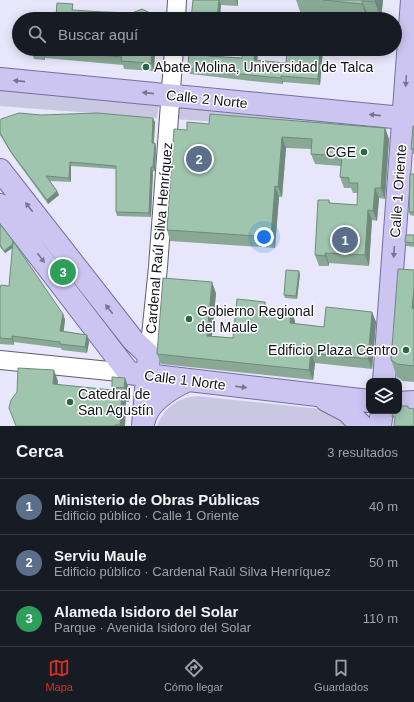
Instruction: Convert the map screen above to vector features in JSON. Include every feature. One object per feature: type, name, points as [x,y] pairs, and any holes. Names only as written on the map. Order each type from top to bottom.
[{"type":"main road","name":"Calle 1 Oriente","points":[[384,378],[409,119],[412,0]]},
{"type":"main road","name":"Calle 2 Norte","points":[[0,79],[409,119]]},
{"type":"main road","points":[[0,170],[133,340],[142,368]]},
{"type":"main road","points":[[0,204],[142,368]]},
{"type":"main road","name":"Calle 1 Norte","points":[[142,368],[188,380],[366,402]]},
{"type":"main road","name":"Cardenal Raúl Silva Henríquez","points":[[142,368],[143,424]]},
{"type":"main road","points":[[143,424],[146,414],[160,397],[188,380]]},
{"type":"main road","points":[[318,396],[346,411],[362,426]]},
{"type":"main road","points":[[402,403],[414,402]]},
{"type":"main road","points":[[380,426],[382,414]]},
{"type":"street","points":[[176,12],[177,0]]},
{"type":"street","name":"Cardenal Raúl Silva Henríquez","points":[[142,368],[158,267],[173,56]]},
{"type":"street","name":"Calle 1 Norte","points":[[0,360],[142,368]]},
{"type":"shaded area","points":[[0,84],[159,99],[157,118],[0,106]]},
{"type":"shaded area","points":[[175,100],[388,122],[386,133],[174,119]]},
{"type":"shaded area","points":[[197,396],[331,410],[351,426],[157,426],[160,419],[172,405],[183,399]]},
{"type":"building","points":[[193,0],[219,0],[218,12],[192,12]]},
{"type":"building","points":[[323,0],[375,0],[375,2],[362,1],[362,4]]},
{"type":"building","points":[[57,3],[73,4],[72,10],[104,12],[56,12]]},
{"type":"building","points":[[142,9],[148,12],[134,12]]},
{"type":"building","points":[[111,56],[152,56],[151,63],[121,61],[122,57]]},
{"type":"building","points":[[189,56],[242,58],[242,56],[254,56],[254,60],[286,63],[286,56],[320,56],[318,79],[281,76],[281,78],[188,68]]},
{"type":"building","points":[[19,113],[41,115],[97,113],[153,118],[152,143],[155,143],[153,167],[151,167],[149,213],[116,212],[116,166],[70,162],[69,178],[46,176],[57,191],[47,200],[11,152],[0,133],[1,119]]},
{"type":"building","points":[[210,114],[385,128],[381,188],[375,188],[373,211],[368,210],[365,255],[325,253],[325,256],[315,255],[318,200],[329,200],[329,203],[357,205],[358,183],[349,183],[349,178],[340,177],[342,156],[311,154],[312,139],[282,137],[278,187],[275,186],[271,237],[167,230],[174,129],[187,130],[187,122],[209,124]]},
{"type":"building","points":[[413,126],[414,149],[411,149]]},
{"type":"building","points":[[410,174],[414,174],[414,212],[409,212]]},
{"type":"building","points":[[0,224],[13,241],[13,244],[4,251],[0,245]]},
{"type":"building","points":[[406,235],[414,235],[414,243],[405,242]]},
{"type":"building","points":[[13,241],[63,314],[60,331],[87,335],[85,347],[60,344],[60,342],[12,336],[12,339],[0,338],[0,288],[1,285],[9,286]]},
{"type":"building","points":[[398,269],[414,270],[412,308],[414,309],[414,366],[397,364],[391,360]]},
{"type":"building","points":[[286,270],[299,271],[296,296],[284,295]]},
{"type":"building","points":[[163,278],[212,282],[207,336],[233,338],[237,299],[265,302],[264,308],[291,310],[290,323],[324,327],[326,307],[372,312],[368,359],[311,353],[309,370],[157,354]]},
{"type":"building","name":"Catedral de San Agustín","points":[[18,368],[54,370],[53,384],[122,391],[120,425],[16,426],[9,408],[11,400],[17,392]]},
{"type":"building","points":[[112,377],[125,378],[124,388],[112,387]]},
{"type":"building","points":[[402,406],[408,406],[408,408],[414,409],[414,426],[394,426],[395,417],[392,417],[392,414],[402,414]]},
{"type":"place","name":"Abate Molina, Universidad de Talca","points":[[146,67]]},
{"type":"place","name":"CGE","points":[[364,152]]},
{"type":"place","name":"Serviu Maule","points":[[199,159]]},
{"type":"place","name":"Ministerio de Obras Públicas","points":[[345,240]]},
{"type":"place","name":"Alameda Isidoro del Solar","points":[[63,272]]},
{"type":"place","name":"Gobierno Regional del Maule","points":[[189,319]]},
{"type":"place","name":"Edificio Plaza Centro","points":[[406,350]]},
{"type":"place","name":"Catedral de San Agustín","points":[[70,402]]}]
